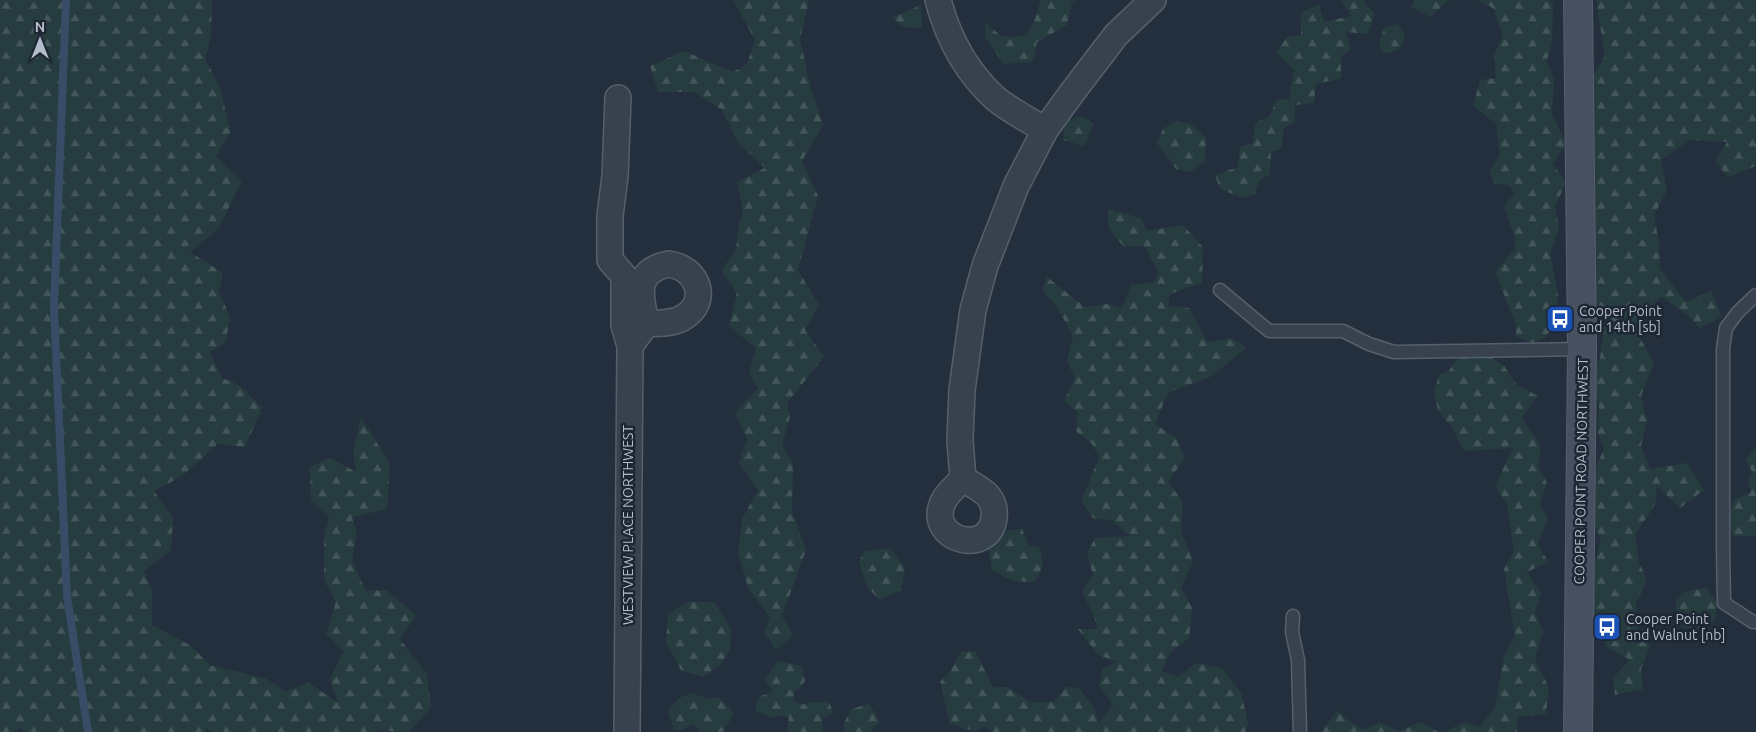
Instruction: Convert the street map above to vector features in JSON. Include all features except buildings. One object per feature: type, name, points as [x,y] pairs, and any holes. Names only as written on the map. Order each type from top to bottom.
[{"type":"main road","name":"COOPER POINT ROAD NORTHWEST","points":[[1578,0],[1582,349],[1578,732]]},
{"type":"street","points":[[938,0],[944,24],[956,49],[973,74],[997,99],[1045,130]]},
{"type":"street","points":[[963,479],[960,440],[962,390],[973,310],[985,266],[1016,186],[1045,130],[1116,35],[1153,0]]},
{"type":"street","name":"WESTVIEW PLACE NORTHWEST","points":[[618,98],[615,176],[610,216],[610,260],[624,276],[624,325],[630,346],[626,732]]},
{"type":"street","points":[[630,346],[646,324]]},
{"type":"lane","points":[[1220,290],[1269,330],[1343,331],[1369,344],[1394,352],[1582,349]]},
{"type":"lane","points":[[1756,295],[1738,312],[1726,328],[1724,342],[1723,547],[1724,603],[1753,622],[1756,622]]},
{"type":"lane","points":[[1293,616],[1292,632],[1298,660],[1300,732]]},
{"type":"green space","points":[[0,0],[212,0],[211,36],[205,59],[219,85],[231,131],[216,156],[242,181],[219,228],[190,252],[223,273],[219,291],[230,318],[226,342],[210,352],[222,378],[241,386],[262,408],[245,447],[218,444],[182,476],[154,491],[173,518],[171,550],[144,571],[152,589],[152,625],[190,645],[210,665],[267,679],[285,691],[309,683],[338,703],[330,679],[344,651],[326,634],[336,602],[324,580],[324,536],[329,517],[311,501],[310,467],[330,458],[356,472],[353,453],[361,417],[390,464],[387,509],[352,517],[357,534],[352,561],[366,591],[386,590],[416,615],[400,639],[427,674],[431,707],[409,732],[213,732],[207,729],[204,732],[24,732],[21,728],[13,732],[0,732]]},
{"type":"green space","points":[[733,0],[809,0],[800,39],[810,85],[823,125],[802,161],[818,196],[798,270],[819,305],[805,330],[824,357],[787,403],[790,417],[782,444],[793,463],[792,511],[806,550],[782,616],[793,635],[776,650],[764,632],[770,618],[748,588],[738,552],[742,519],[758,490],[739,463],[747,439],[735,412],[758,389],[749,373],[756,348],[729,326],[737,292],[721,271],[736,250],[738,229],[743,210],[737,182],[765,168],[739,144],[722,110],[694,92],[658,92],[650,66],[684,51],[733,72],[747,64],[755,40]]},
{"type":"green space","points":[[1041,0],[1076,0],[1072,2],[1067,25],[1037,42],[1033,62],[1004,64],[985,37],[985,23],[1003,37],[1027,35]]},
{"type":"green space","points":[[1341,0],[1365,0],[1364,2],[1375,14],[1368,34],[1346,32],[1351,50],[1341,56],[1341,78],[1316,84],[1314,103],[1295,105],[1295,122],[1284,128],[1281,149],[1271,152],[1270,175],[1260,179],[1255,194],[1242,198],[1220,189],[1215,175],[1238,167],[1240,147],[1253,143],[1255,123],[1270,116],[1276,100],[1289,99],[1294,70],[1276,53],[1287,37],[1301,35],[1301,13],[1319,4],[1324,22],[1351,16]]},
{"type":"green space","points":[[1415,0],[1449,0],[1430,17],[1411,6]]},
{"type":"green space","points":[[1478,0],[1549,0],[1553,3],[1552,42],[1547,60],[1554,80],[1552,114],[1566,143],[1553,164],[1566,182],[1555,207],[1559,229],[1550,253],[1558,294],[1556,321],[1545,338],[1532,343],[1516,336],[1516,325],[1495,272],[1515,249],[1515,239],[1504,205],[1515,194],[1509,185],[1495,184],[1489,171],[1500,155],[1496,124],[1473,106],[1480,80],[1496,78],[1494,53],[1503,36],[1493,8]]},
{"type":"green space","points":[[1596,0],[1756,0],[1756,166],[1728,177],[1715,162],[1727,142],[1689,140],[1661,160],[1667,190],[1654,216],[1659,243],[1660,269],[1686,302],[1711,291],[1722,317],[1699,328],[1690,317],[1662,297],[1646,310],[1639,336],[1654,363],[1641,396],[1647,421],[1641,446],[1650,469],[1687,463],[1704,490],[1680,508],[1657,486],[1655,505],[1635,534],[1639,562],[1647,580],[1636,602],[1637,626],[1650,646],[1641,669],[1643,689],[1615,695],[1613,678],[1630,660],[1605,646],[1611,613],[1592,615],[1591,577],[1601,539],[1590,517],[1591,480],[1604,448],[1598,433],[1599,404],[1589,378],[1600,358],[1605,321],[1588,283],[1588,84],[1605,56]]},
{"type":"green space","points":[[921,5],[922,28],[903,27],[892,18]]},
{"type":"green space","points":[[1398,24],[1405,35],[1402,44],[1395,52],[1382,52],[1379,42],[1385,27]]},
{"type":"green space","points":[[1082,116],[1094,124],[1084,146],[1063,140],[1065,121]]},
{"type":"green space","points":[[1176,121],[1191,124],[1206,138],[1205,161],[1190,172],[1176,169],[1157,143],[1163,129]]},
{"type":"green space","points":[[1108,209],[1141,218],[1147,231],[1183,225],[1203,247],[1202,283],[1170,294],[1168,306],[1189,308],[1207,342],[1232,338],[1246,348],[1212,376],[1168,393],[1155,424],[1176,438],[1185,458],[1168,482],[1183,502],[1181,531],[1193,562],[1181,588],[1192,608],[1189,638],[1170,652],[1162,671],[1178,677],[1196,663],[1222,668],[1241,692],[1248,723],[1245,732],[993,732],[986,727],[974,731],[950,724],[940,682],[951,670],[961,652],[975,651],[993,687],[1007,687],[1031,702],[1055,702],[1066,687],[1079,688],[1094,707],[1098,723],[1113,705],[1099,686],[1103,668],[1118,662],[1098,655],[1078,629],[1097,629],[1095,619],[1082,591],[1093,575],[1087,553],[1095,538],[1130,536],[1111,520],[1094,519],[1081,502],[1099,457],[1092,444],[1076,431],[1077,412],[1064,401],[1075,379],[1067,360],[1073,336],[1056,305],[1042,290],[1047,277],[1085,307],[1107,304],[1122,308],[1131,285],[1154,282],[1159,272],[1144,246],[1124,247],[1108,227]]},
{"type":"green space","points":[[1486,354],[1504,366],[1517,385],[1538,396],[1522,417],[1541,447],[1538,467],[1547,483],[1539,505],[1548,517],[1538,544],[1548,562],[1527,572],[1541,593],[1535,612],[1543,631],[1535,659],[1549,688],[1546,714],[1517,717],[1517,732],[1445,732],[1464,722],[1479,727],[1495,708],[1504,656],[1515,636],[1504,569],[1514,551],[1507,504],[1495,486],[1513,448],[1464,451],[1453,429],[1438,411],[1434,392],[1439,375],[1449,371],[1459,355]]},
{"type":"green space","points":[[1756,447],[1756,536],[1733,536],[1727,517],[1735,499],[1751,492],[1748,483],[1752,472],[1746,460]]},
{"type":"green space","points":[[1022,529],[1029,545],[1040,548],[1043,566],[1035,582],[1012,581],[992,570],[988,547],[1000,531]]},
{"type":"green space","points":[[890,548],[905,568],[901,590],[880,600],[866,586],[859,561],[865,551]]},
{"type":"green space","points":[[1706,587],[1718,604],[1714,621],[1699,629],[1685,628],[1677,617],[1676,601],[1685,592]]},
{"type":"green space","points":[[688,602],[714,602],[731,629],[730,650],[720,665],[703,677],[681,670],[666,642],[668,614]]},
{"type":"green space","points":[[778,661],[801,666],[805,681],[799,689],[795,689],[793,701],[807,705],[810,702],[829,702],[833,712],[822,719],[823,732],[787,732],[789,717],[778,715],[773,718],[755,711],[759,697],[773,691],[764,680]]},
{"type":"green space","points":[[692,693],[708,699],[719,697],[734,713],[723,732],[700,732],[693,724],[683,730],[674,730],[668,711],[679,698]]},
{"type":"green space","points":[[869,704],[880,722],[870,732],[845,732],[844,723],[851,709]]},
{"type":"green space","points":[[1337,711],[1362,730],[1380,723],[1400,731],[1421,722],[1438,732],[1323,732],[1323,729]]},
{"type":"waterway","points":[[66,0],[54,308],[67,596],[88,732]]},
{"type":"place","name":"Cooper Point and 14th [sb]","points":[[1560,319]]},
{"type":"place","name":"Cooper Point and Walnut [nb]","points":[[1607,627]]}]
